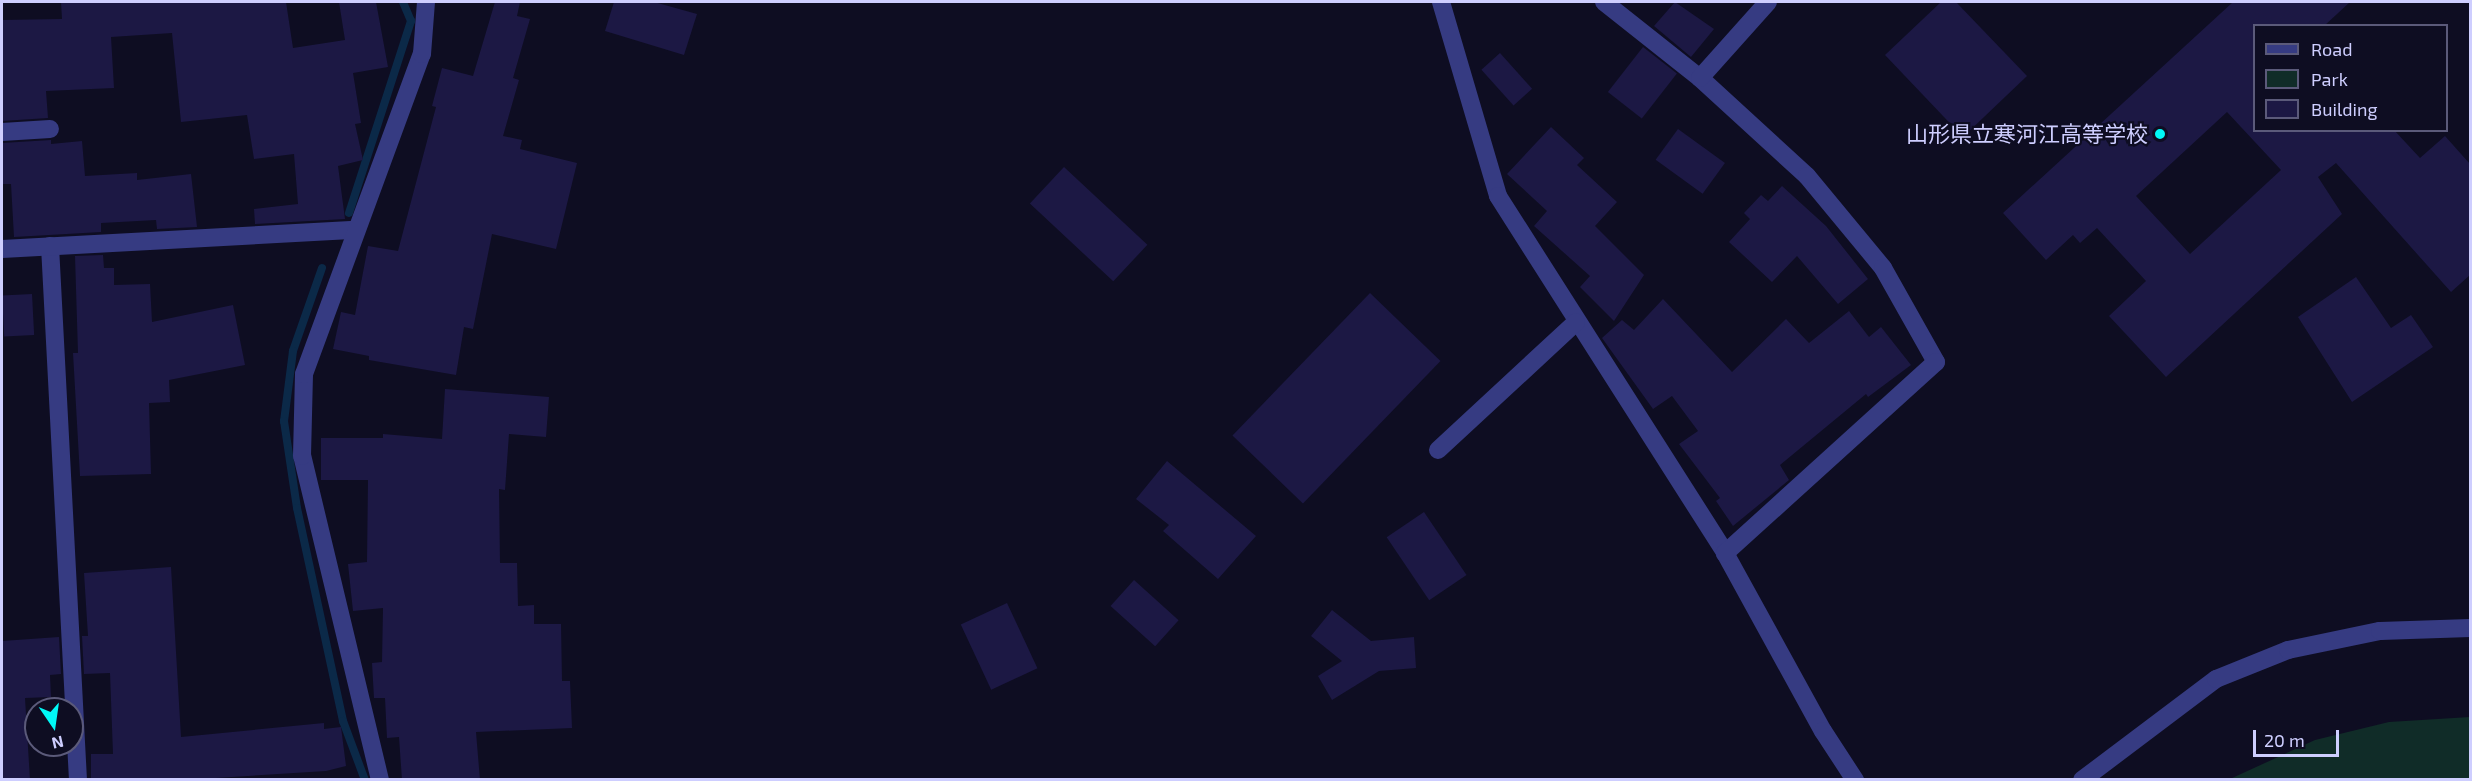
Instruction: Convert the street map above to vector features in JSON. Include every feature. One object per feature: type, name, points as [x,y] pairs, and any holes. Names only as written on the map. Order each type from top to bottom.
[{"type":"street","points":[[381,780],[302,456],[304,374],[355,230],[422,54],[426,2]]},
{"type":"street","points":[[1441,2],[1498,196],[1725,553],[1822,731],[1855,780]]},
{"type":"street","points":[[1604,2],[1700,78],[1807,176],[1883,268],[1936,362],[1725,553]]},
{"type":"street","points":[[1700,78],[1768,2]]},
{"type":"street","points":[[2,132],[50,129]]},
{"type":"street","points":[[2,249],[355,230]]},
{"type":"street","points":[[50,246],[78,780]]},
{"type":"street","points":[[1438,450],[1576,322]]},
{"type":"street","points":[[2082,780],[2216,679],[2288,650],[2380,631],[2470,628]]},
{"type":"green space","points":[[2470,717],[2470,779],[2230,779],[2315,740],[2389,722]]},
{"type":"building","points":[[61,2],[286,2],[293,48],[345,40],[339,2],[376,2],[388,67],[353,73],[361,123],[355,124],[363,160],[338,166],[345,219],[255,224],[254,209],[298,204],[294,154],[254,159],[247,115],[181,122],[172,33],[111,37],[114,88],[46,91],[48,118],[2,121],[2,20],[62,19]]},
{"type":"building","points":[[495,2],[520,2],[517,16],[530,19],[513,78],[519,80],[503,136],[522,140],[520,149],[577,163],[556,249],[492,234],[473,329],[464,327],[456,375],[369,360],[369,356],[333,349],[341,312],[355,315],[368,246],[398,251],[436,107],[432,106],[442,68],[473,76]]},
{"type":"building","points":[[614,2],[654,2],[697,14],[684,55],[605,31]]},
{"type":"building","points":[[1675,2],[1714,29],[1691,57],[1654,26]]},
{"type":"building","points":[[1941,2],[1956,2],[2027,76],[1963,137],[1885,55]]},
{"type":"building","points":[[2233,2],[2350,2],[2326,24],[2253,24],[2253,132],[2396,132],[2420,158],[2445,136],[2470,164],[2470,275],[2451,292],[2336,163],[2318,177],[2342,214],[2166,377],[2109,316],[2146,281],[2097,228],[2080,243],[2073,235],[2046,260],[2003,213]],"holes":[[[2227,112],[2281,170],[2190,254],[2136,196]]]},
{"type":"building","points":[[1643,47],[1677,73],[1642,118],[1608,92]]},
{"type":"building","points":[[1500,53],[1532,89],[1514,105],[1481,70]]},
{"type":"building","points":[[1551,127],[1584,158],[1577,165],[1617,202],[1595,226],[1644,275],[1614,321],[1580,287],[1590,276],[1534,226],[1547,211],[1507,174]]},
{"type":"building","points":[[1678,129],[1725,163],[1703,194],[1656,160]]},
{"type":"building","points":[[51,140],[51,144],[82,141],[85,176],[137,173],[137,180],[191,174],[197,227],[157,229],[156,220],[101,223],[101,232],[14,237],[11,184],[2,184],[2,143]]},
{"type":"building","points":[[1064,167],[1147,245],[1113,281],[1030,204]]},
{"type":"building","points":[[1782,186],[1826,226],[1868,279],[1838,304],[1797,256],[1772,282],[1729,242],[1750,219],[1744,213],[1761,195],[1768,201]]},
{"type":"building","points":[[103,255],[104,268],[114,268],[114,285],[150,284],[152,322],[233,305],[245,365],[169,380],[170,402],[149,403],[151,474],[80,476],[73,353],[78,353],[75,256]]},
{"type":"building","points":[[2356,277],[2391,328],[2411,315],[2433,347],[2352,402],[2298,317]]},
{"type":"building","points":[[1370,293],[1440,361],[1303,504],[1232,435]]},
{"type":"building","points":[[32,294],[34,335],[4,337],[2,296]]},
{"type":"building","points":[[1663,299],[1732,372],[1786,319],[1809,343],[1849,311],[1869,337],[1881,327],[1911,365],[1868,397],[1866,394],[1780,465],[1789,480],[1733,526],[1716,501],[1720,498],[1679,444],[1698,431],[1672,396],[1653,409],[1602,338],[1622,320],[1634,330]]},
{"type":"building","points":[[445,389],[549,397],[546,437],[509,434],[505,490],[499,489],[500,563],[517,563],[518,606],[534,605],[534,624],[561,624],[562,681],[570,681],[572,728],[476,732],[480,780],[402,780],[399,737],[387,738],[385,698],[374,698],[372,663],[382,662],[383,608],[353,611],[348,564],[367,562],[368,480],[321,480],[321,438],[383,438],[383,434],[442,439]]},
{"type":"building","points":[[1167,461],[1256,536],[1218,579],[1163,531],[1169,525],[1136,499]]},
{"type":"building","points":[[1424,512],[1466,575],[1429,600],[1387,537]]},
{"type":"building","points":[[171,567],[181,737],[324,723],[324,729],[341,727],[346,766],[326,771],[184,780],[91,780],[91,754],[113,754],[110,673],[84,674],[82,636],[88,636],[84,573]]},
{"type":"building","points":[[1134,580],[1179,620],[1155,646],[1111,606]]},
{"type":"building","points":[[1007,603],[1037,668],[991,690],[961,625]]},
{"type":"building","points":[[1332,610],[1371,641],[1414,637],[1416,668],[1379,671],[1332,700],[1318,676],[1342,661],[1311,636]]},
{"type":"building","points":[[59,637],[61,674],[50,675],[51,697],[24,697],[24,757],[29,757],[30,780],[2,780],[2,641]]},
{"type":"waterway","points":[[349,213],[411,21],[403,2]]},
{"type":"waterway","points":[[322,268],[293,351],[284,421],[297,508],[343,721],[365,780]]},
{"type":"place","name":"山形県立寒河江高等学校","points":[[2160,134]]}]
